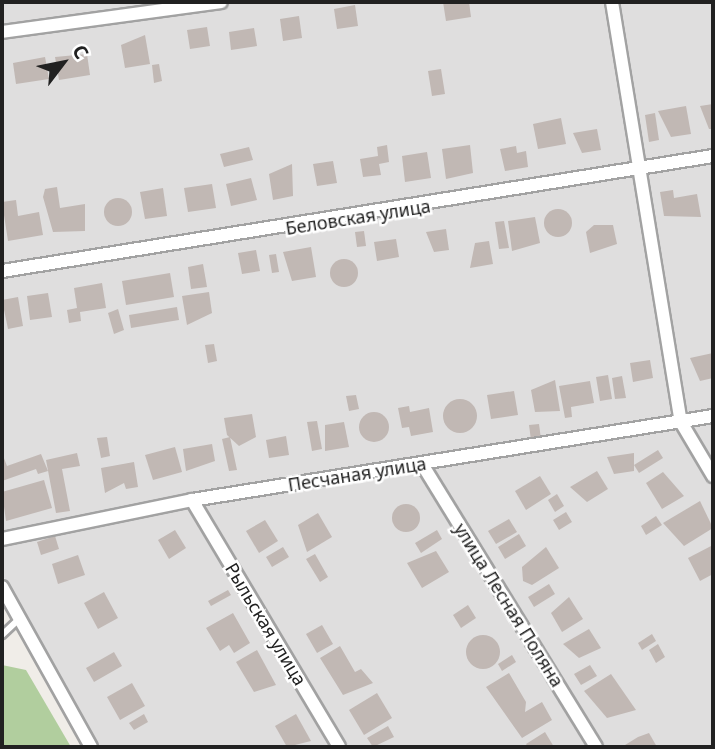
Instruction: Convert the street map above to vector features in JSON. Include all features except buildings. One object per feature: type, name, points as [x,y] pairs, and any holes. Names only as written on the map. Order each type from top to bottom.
[{"type":"street","points":[[2,32],[221,2]]},
{"type":"street","points":[[612,2],[637,169],[681,422],[713,476]]},
{"type":"street","name":"Беловская улица","points":[[2,271],[713,156]]},
{"type":"street","name":"Песчаная улица","points":[[2,539],[192,500],[713,416]]},
{"type":"street","name":"улица Лесная Поляна","points":[[422,464],[596,747]]},
{"type":"street","name":"Рыльская улица","points":[[192,500],[339,747]]},
{"type":"street","points":[[2,587],[91,747]]},
{"type":"lane","points":[[2,635],[19,619]]},
{"type":"shaded area","points":[[2,2],[713,2],[713,747],[100,747],[2,574]]},
{"type":"green space","points":[[2,665],[26,670],[71,747],[2,747]]}]
